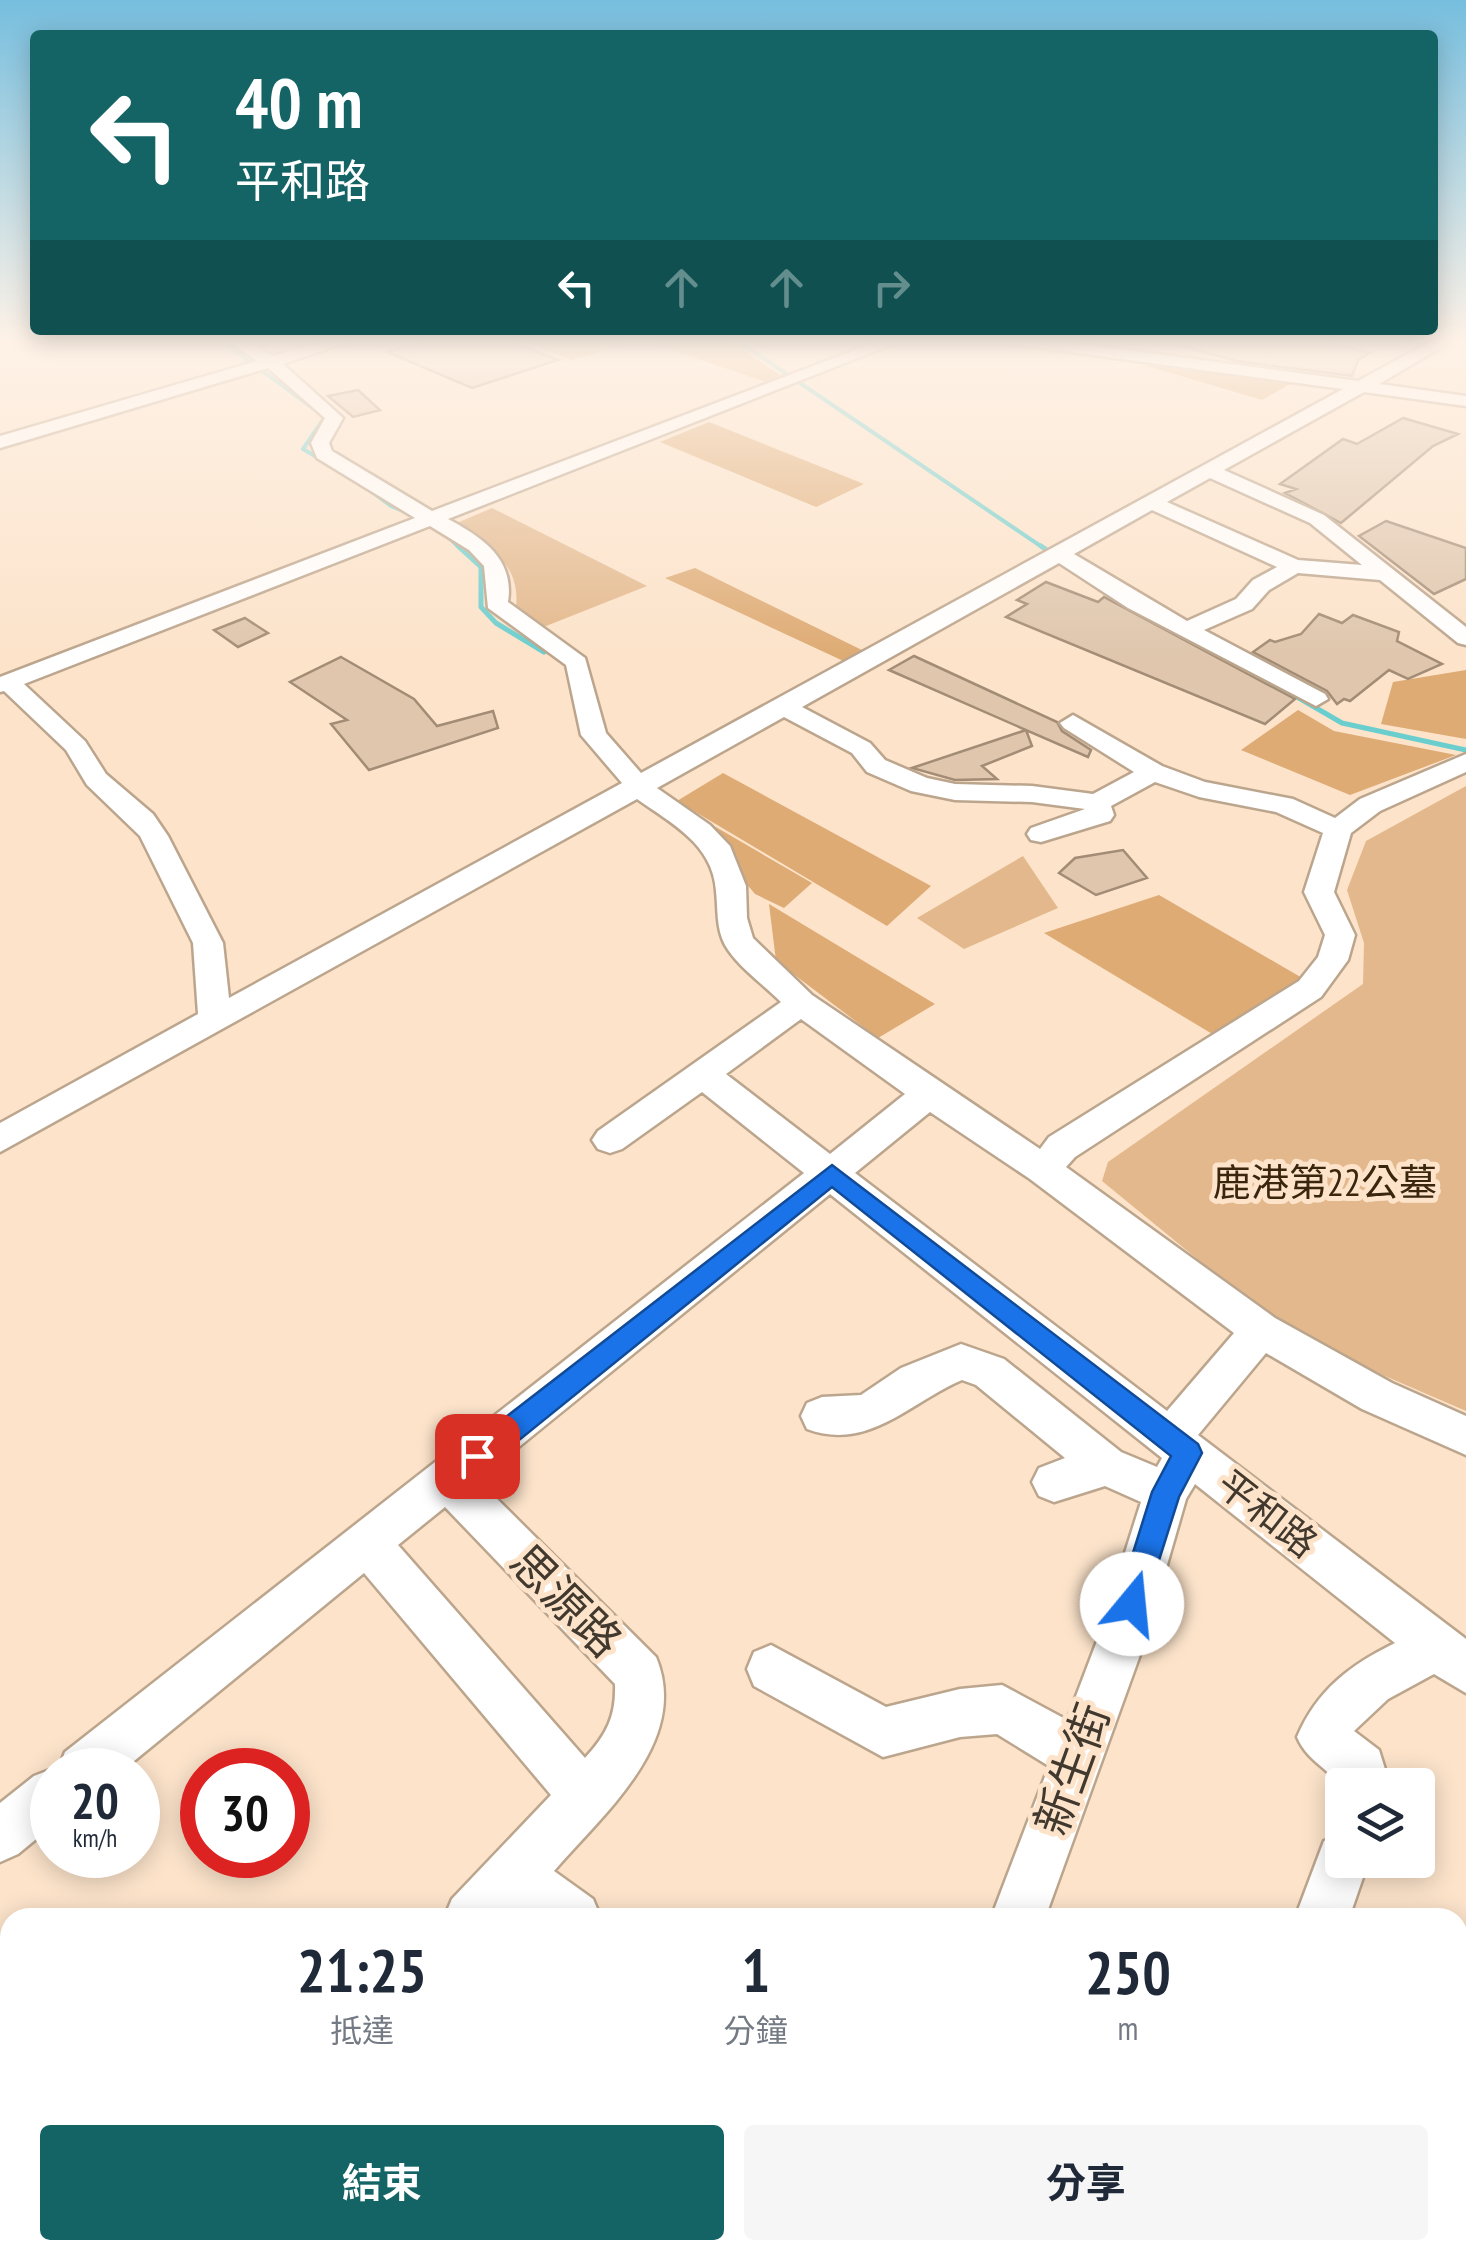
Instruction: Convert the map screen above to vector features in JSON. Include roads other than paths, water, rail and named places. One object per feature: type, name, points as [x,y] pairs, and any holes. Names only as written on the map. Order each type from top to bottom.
[{"type":"street","points":[[321,444],[324,454],[359,470],[426,522],[490,559],[497,570],[500,588],[496,603],[509,617],[577,662],[594,735],[640,788],[700,831],[720,852],[731,886],[732,918],[739,942],[800,1003],[1043,1169],[1261,1330],[1377,1396],[1466,1436]]},
{"type":"street","points":[[214,1019],[208,942],[154,836],[142,820],[96,779],[76,746],[4,684],[627,444]]},
{"type":"street","points":[[0,1139],[1258,444]]},
{"type":"street","points":[[1210,471],[1261,490],[1317,519],[1466,638]]},
{"type":"street","points":[[1150,502],[1294,566],[1388,574]]},
{"type":"street","points":[[1059,554],[1185,630],[1316,700]]},
{"type":"street","points":[[1185,630],[1244,604],[1282,570],[1294,566]]},
{"type":"street","points":[[784,707],[861,748],[876,766],[920,785],[955,792],[1032,794],[1097,803],[1154,772]]},
{"type":"street","points":[[1073,723],[1154,772],[1200,790],[1284,805],[1338,829]]},
{"type":"street","points":[[1043,1169],[1062,1147],[1310,989],[1333,960],[1340,935],[1319,892],[1338,829],[1370,804],[1466,762]]},
{"type":"street","points":[[1041,834],[1100,815],[1097,803]]},
{"type":"street","points":[[610,1140],[800,1003]]},
{"type":"street","name":"平和路","points":[[702,1074],[832,1174],[1175,1462],[1452,1658]]},
{"type":"street","points":[[111,1748],[928,1094]]},
{"type":"street","points":[[1054,1482],[1106,1466],[1175,1462],[1261,1330]]},
{"type":"street","points":[[822,1416],[868,1414],[914,1381],[961,1362],[990,1372],[1106,1466]]},
{"type":"street","name":"新生街","points":[[1022,1908],[1120,1641],[1175,1462]]},
{"type":"street","name":"思源路","points":[[448,1480],[638,1674],[640,1708],[625,1751],[481,1908]]},
{"type":"street","points":[[368,1544],[585,1796]]},
{"type":"street","points":[[1361,1768],[1322,1737],[1332,1715],[1352,1694],[1382,1675],[1452,1658]]},
{"type":"street","points":[[770,1669],[883,1732],[960,1713],[1002,1709],[1076,1754]]},
{"type":"street","points":[[0,1836],[30,1812]]},
{"type":"street","points":[[515,1875],[560,1908]]},
{"type":"street","points":[[1326,1908],[1336,1878]]},
{"type":"waterway","points":[[306,444],[303,449],[332,466]]},
{"type":"waterway","points":[[891,444],[1045,549]]},
{"type":"waterway","points":[[357,481],[391,506],[413,515]]},
{"type":"waterway","points":[[446,535],[461,549]]},
{"type":"waterway","points":[[458,546],[481,567],[481,607],[496,623],[544,652]]},
{"type":"waterway","points":[[1041,546],[1054,555]]},
{"type":"waterway","points":[[1273,683],[1342,723],[1466,750]]},
{"type":"park label","name":"鹿港第22公墓","points":[[1325,1183]]}]
